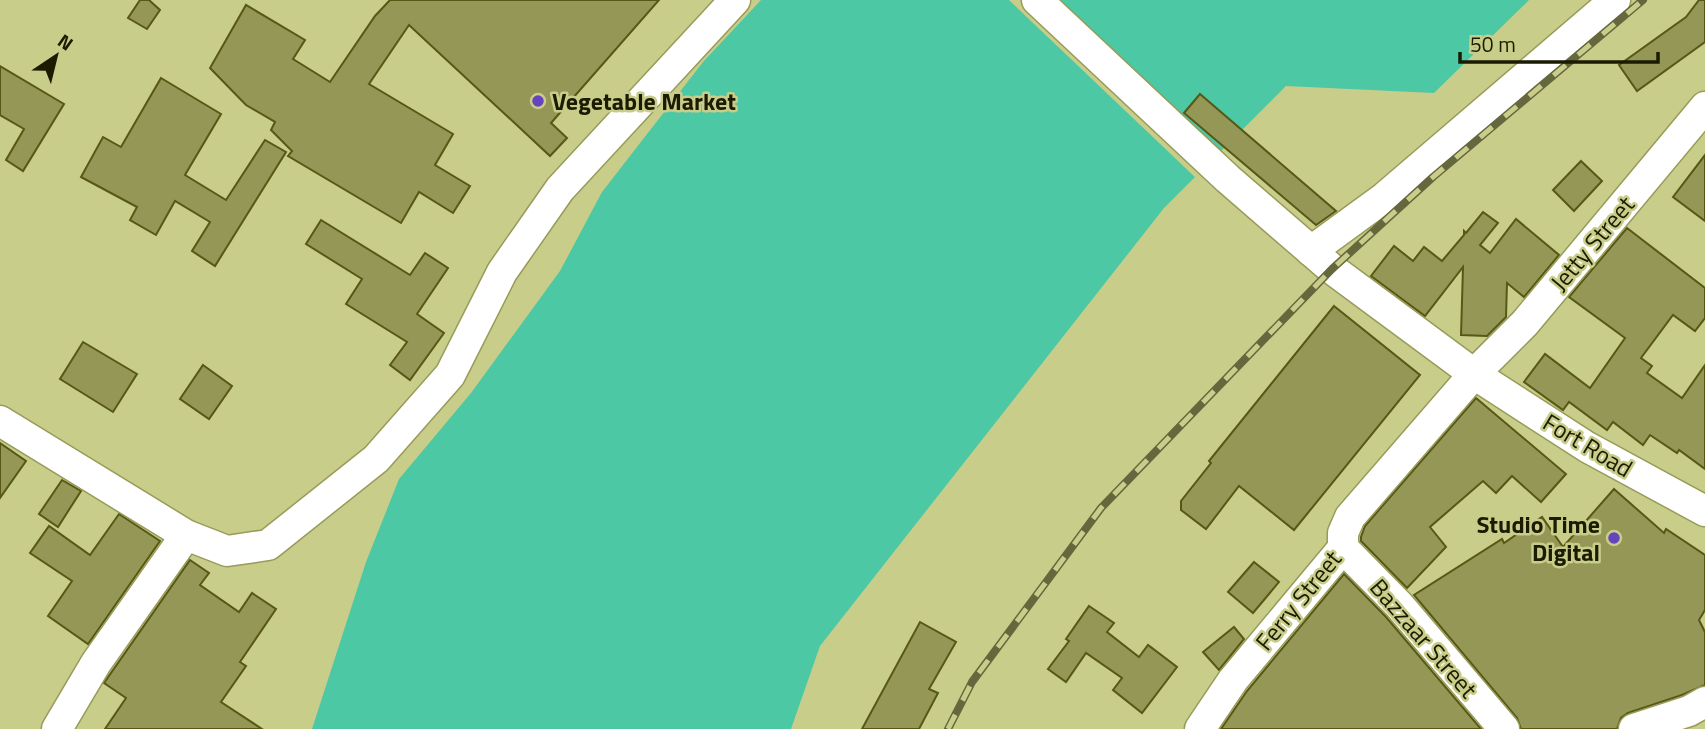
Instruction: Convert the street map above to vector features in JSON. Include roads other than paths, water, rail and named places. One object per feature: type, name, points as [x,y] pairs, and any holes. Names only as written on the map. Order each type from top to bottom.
[{"type":"street","points":[[0,421],[186,535],[227,551],[268,545],[376,459],[450,375],[502,272],[560,189],[735,0]]},
{"type":"street","name":"Fort Road","points":[[1037,0],[1228,179],[1311,251],[1417,334],[1587,447],[1705,511]]},
{"type":"street","points":[[1311,251],[1385,197],[1615,0]]},
{"type":"street","name":"Jetty Street","points":[[1474,374],[1525,323],[1705,107]]},
{"type":"street","name":"Ferry Street","points":[[1200,729],[1233,680],[1343,548],[1343,533],[1350,517],[1474,374]]},
{"type":"street","points":[[57,729],[96,663],[186,535]]},
{"type":"street","name":"Bazzaar Street","points":[[1343,548],[1399,605],[1504,729]]},
{"type":"street","points":[[1634,729],[1689,711],[1705,702]]},
{"type":"water","points":[[761,0],[1529,0],[1434,93],[1286,86],[1164,208],[820,646],[791,729],[312,729],[366,562],[399,479],[471,393],[560,271],[602,192],[703,62]]},
{"type":"railway","points":[[948,729],[972,682],[1101,508],[1332,269],[1433,177],[1643,0]]},
{"type":"place","name":"Vegetable Market","points":[[538,101]]},
{"type":"place","name":"Studio Time Digital","points":[[1614,538]]}]
